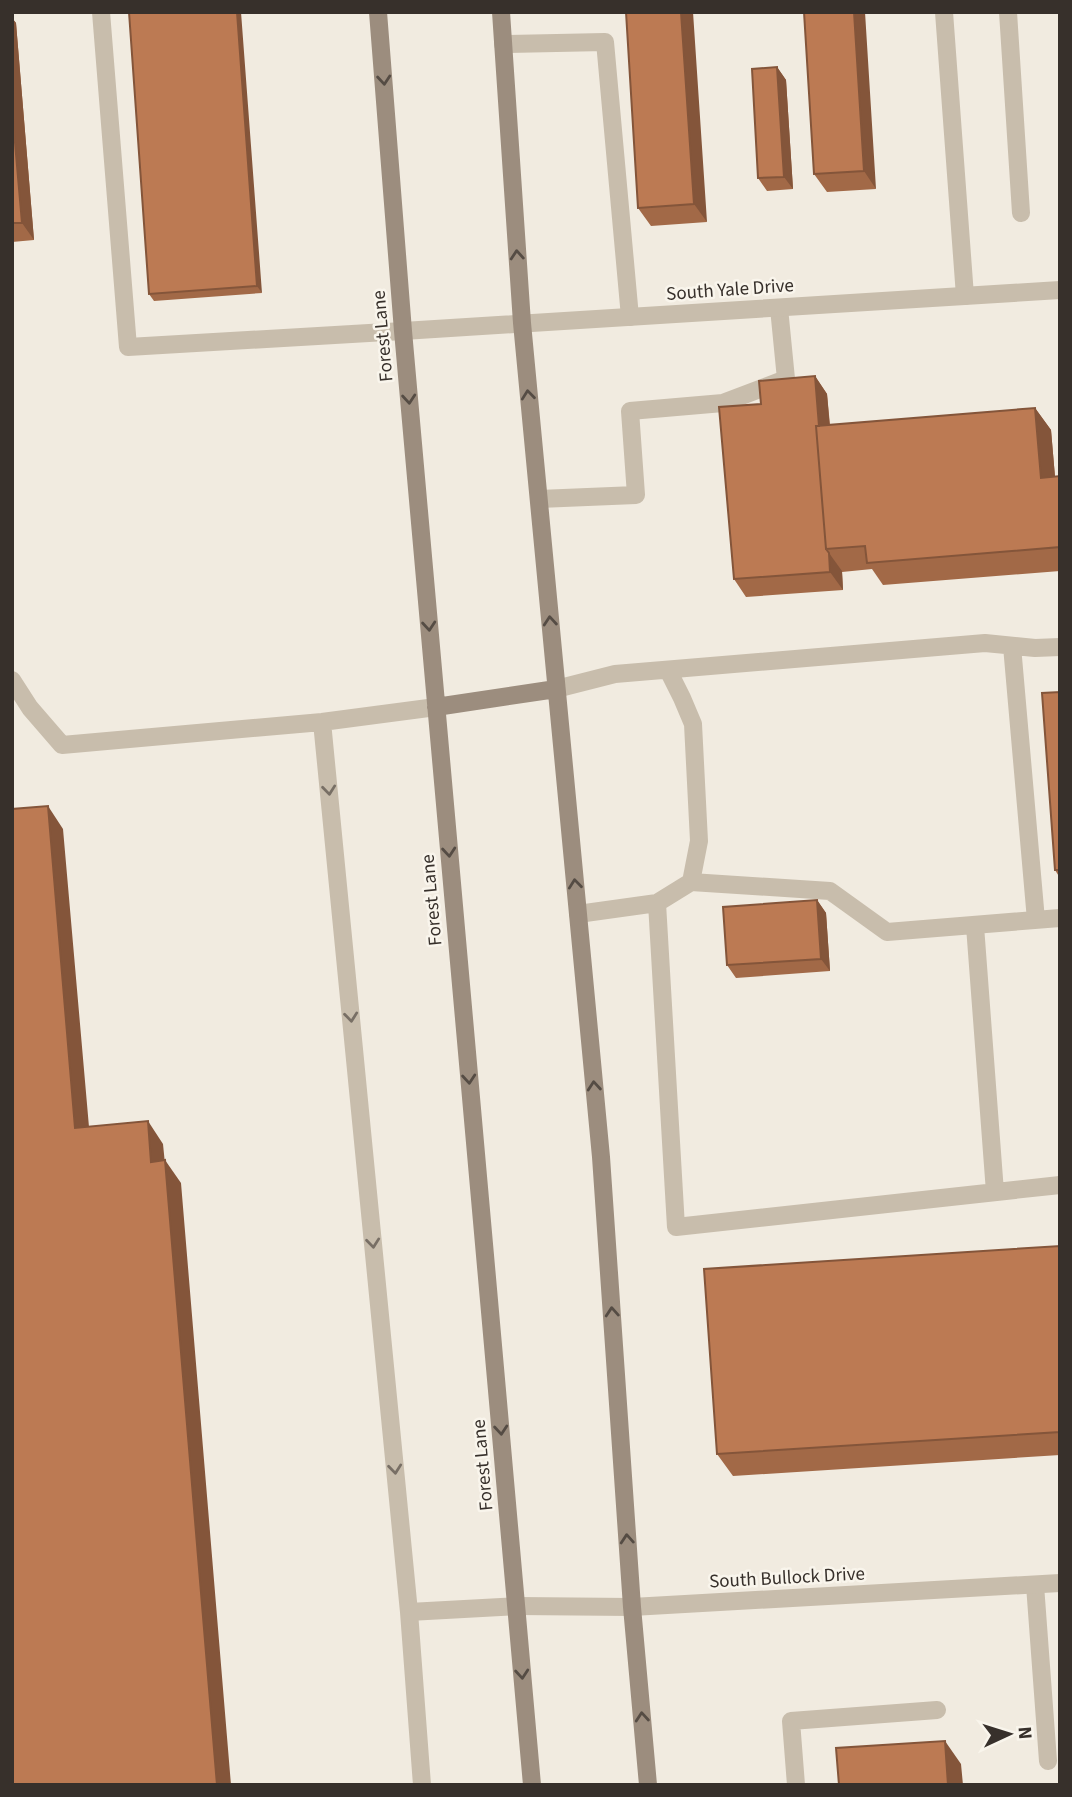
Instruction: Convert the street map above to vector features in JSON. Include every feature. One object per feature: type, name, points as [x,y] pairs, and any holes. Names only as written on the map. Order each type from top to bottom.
[{"type":"main road","name":"Forest Lane","points":[[378,12],[403,331],[532,1785]]},
{"type":"main road","points":[[501,12],[522,323],[601,1157],[632,1607],[648,1785]]},
{"type":"main road","points":[[436,708],[556,689]]},
{"type":"street","name":"South Yale Drive","points":[[101,12],[128,347],[1060,290]]},
{"type":"street","points":[[944,12],[965,296]]},
{"type":"street","points":[[1008,12],[1021,213]]},
{"type":"street","points":[[503,44],[605,42],[630,317]]},
{"type":"street","points":[[539,499],[636,495],[630,411],[723,403],[786,379],[779,308]]},
{"type":"street","points":[[556,689],[615,674],[985,643],[1035,648],[1060,647]]},
{"type":"street","points":[[1012,646],[1035,920]]},
{"type":"street","points":[[668,670],[693,724],[699,841],[691,882]]},
{"type":"street","points":[[12,680],[30,708],[62,746],[322,722],[436,708]]},
{"type":"street","points":[[322,722],[409,1612],[422,1785]]},
{"type":"street","points":[[578,914],[657,903],[691,882],[830,891],[887,932],[1060,918]]},
{"type":"street","points":[[657,903],[676,1227],[1060,1185]]},
{"type":"street","points":[[975,926],[995,1192]]},
{"type":"street","name":"South Bullock Drive","points":[[409,1612],[517,1606],[632,1607],[1060,1584]]},
{"type":"street","points":[[1035,1585],[1048,1761]]},
{"type":"street","points":[[796,1785],[791,1721],[937,1710]]},
{"type":"building","points":[[129,12],[237,12],[257,286],[149,294]]},
{"type":"building","points":[[626,12],[681,12],[694,204],[638,208]]},
{"type":"building","points":[[804,12],[854,12],[864,171],[814,174]]},
{"type":"building","points":[[777,67],[784,177],[758,178],[752,69]]},
{"type":"building","points":[[12,108],[22,223],[12,223]]},
{"type":"building","points":[[815,376],[819,426],[816,426],[830,572],[734,579],[719,407],[761,404],[759,381]]},
{"type":"building","points":[[1035,408],[1041,478],[1060,476],[1060,547],[867,563],[865,546],[826,549],[816,426]]},
{"type":"building","points":[[1060,692],[1060,870],[1055,870],[1042,693]]},
{"type":"building","points":[[48,806],[75,1128],[148,1121],[151,1162],[165,1160],[217,1785],[12,1785],[12,809]]},
{"type":"building","points":[[817,900],[821,959],[727,965],[723,907]]},
{"type":"building","points":[[1060,1246],[1060,1432],[717,1454],[704,1269]]},
{"type":"building","points":[[945,1741],[948,1785],[839,1785],[836,1748]]}]
